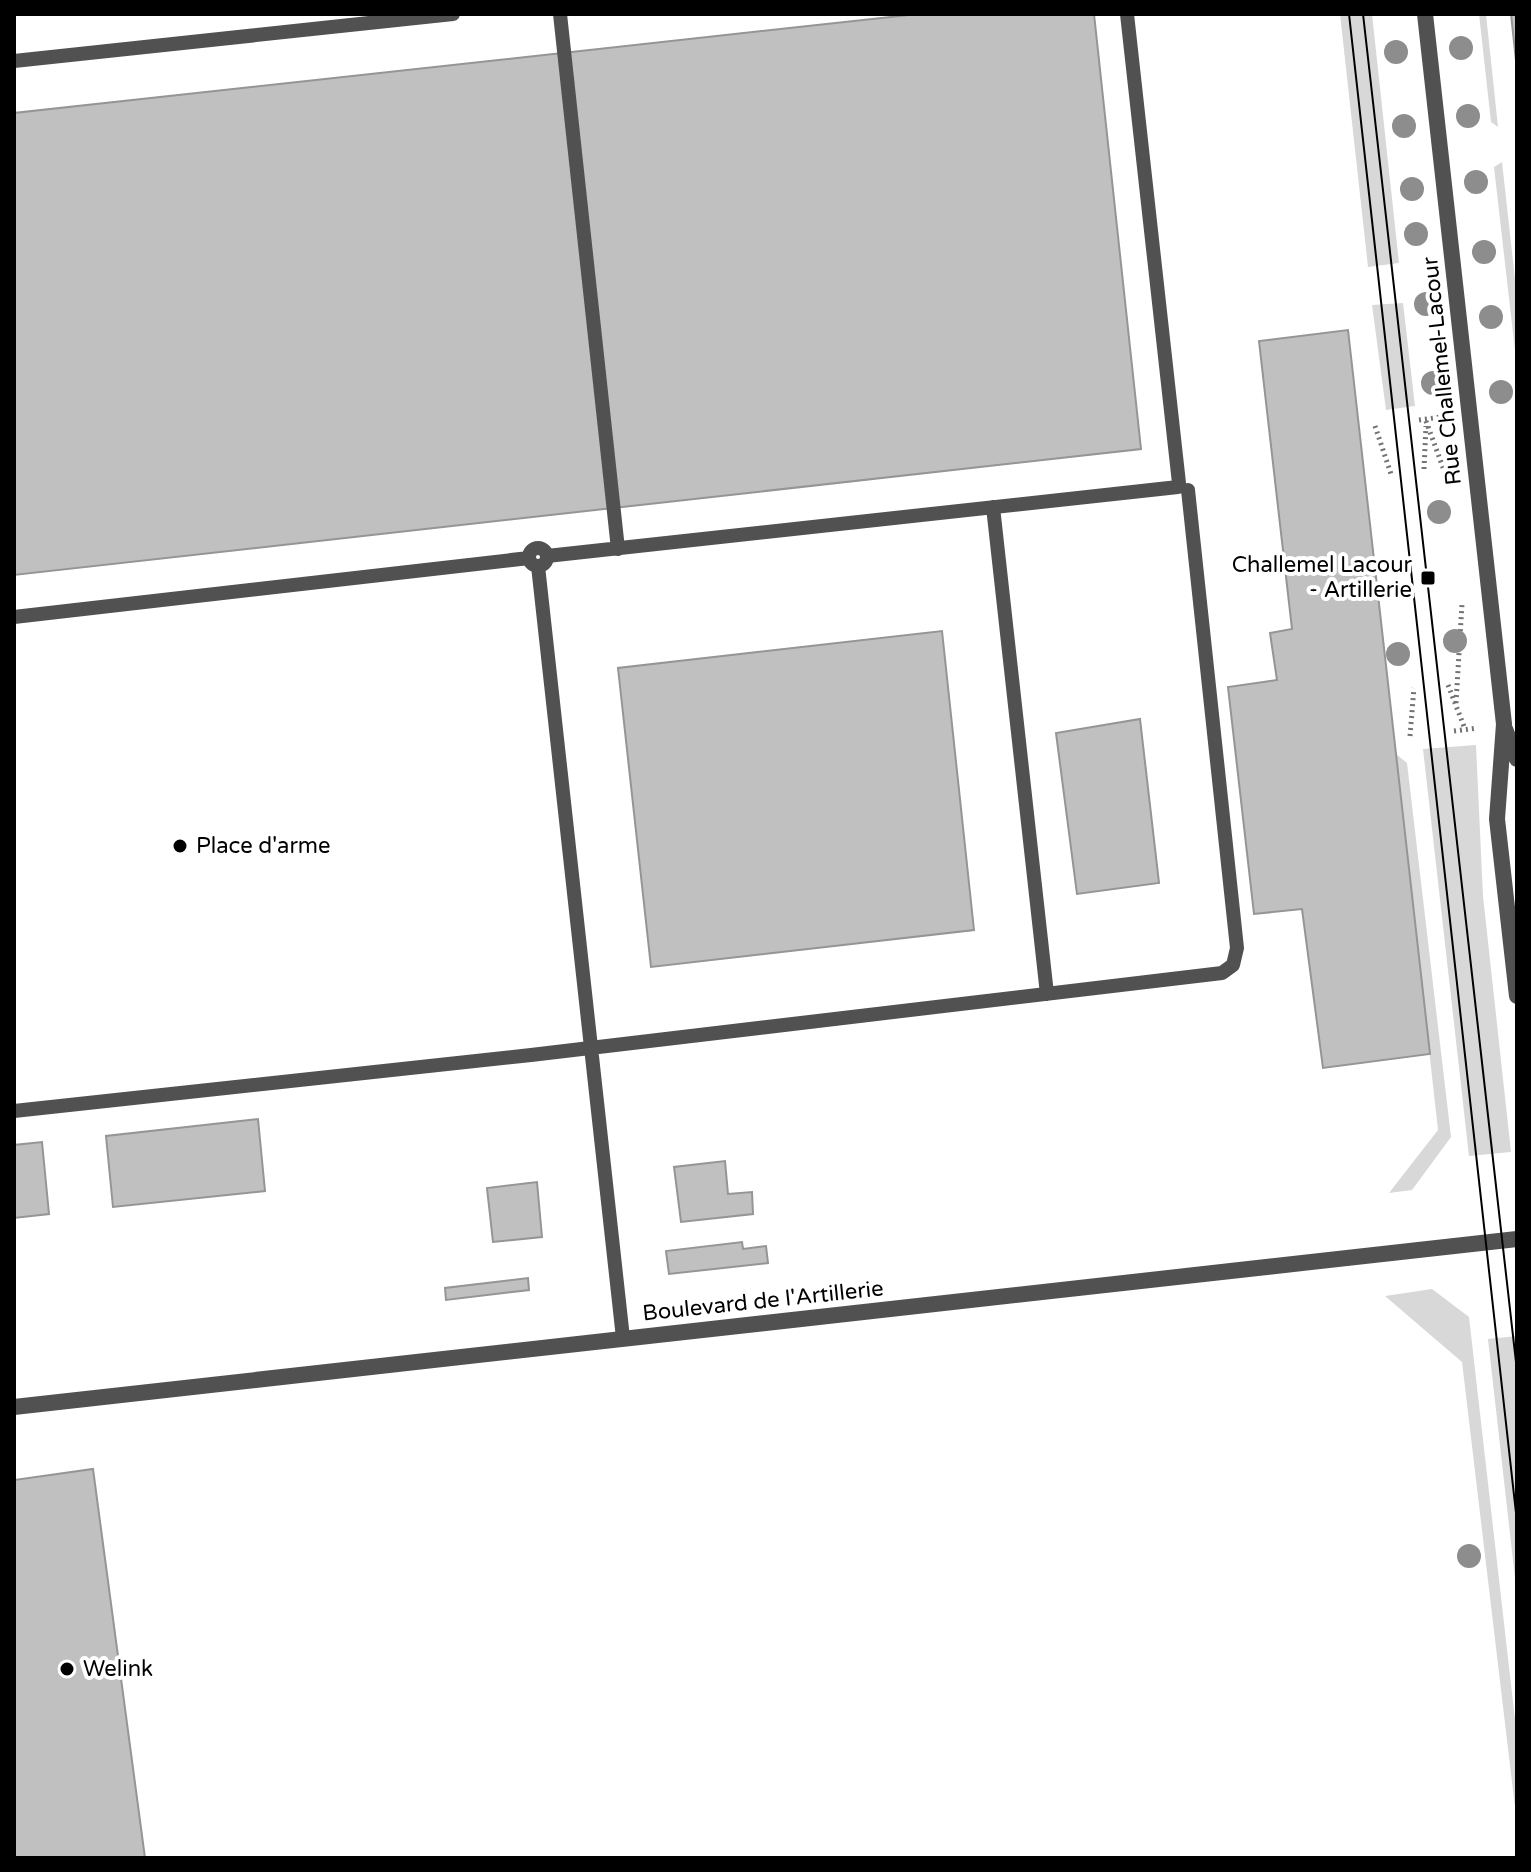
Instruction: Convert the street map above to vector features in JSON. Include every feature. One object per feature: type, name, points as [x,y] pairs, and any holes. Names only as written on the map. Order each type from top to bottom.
[{"type":"street","name":"Rue Challemel-Lacour","points":[[1425,14],[1504,724],[1497,819],[1517,996]]},
{"type":"street","name":"Rue Challemel-Lacour","points":[[1504,724],[1517,759]]},
{"type":"street","name":"Boulevard de l'Artillerie","points":[[14,1407],[1517,1239]]},
{"type":"lane","points":[[14,61],[453,14]]},
{"type":"lane","points":[[560,14],[618,549]]},
{"type":"lane","points":[[14,1111],[1205,976],[1222,973],[1233,965],[1237,948],[1127,14]]},
{"type":"lane","points":[[14,617],[1182,487]]},
{"type":"lane","points":[[993,507],[1047,994]]},
{"type":"lane","points":[[538,560],[623,1338]]},
{"type":"path","points":[[1419,420],[1441,417]]},
{"type":"path","points":[[1424,469],[1426,421],[1450,486]]},
{"type":"path","points":[[1375,426],[1391,474]]},
{"type":"path","points":[[1456,703],[1462,595]]},
{"type":"path","points":[[1448,685],[1465,729]]},
{"type":"path","points":[[1410,736],[1414,688]]},
{"type":"path","points":[[1454,731],[1477,728]]},
{"type":"shaded area","points":[[1340,14],[1372,14],[1399,263],[1368,267]]},
{"type":"shaded area","points":[[1479,14],[1486,14],[1498,127],[1491,122]]},
{"type":"shaded area","points":[[1502,162],[1517,297],[1517,368],[1494,167]]},
{"type":"shaded area","points":[[1403,303],[1415,406],[1386,410],[1372,305]]},
{"type":"shaded area","points":[[1476,745],[1483,896],[1511,1152],[1469,1156],[1423,749]]},
{"type":"shaded area","points":[[1396,754],[1407,763],[1451,1137],[1412,1190],[1389,1193],[1438,1130]]},
{"type":"shaded area","points":[[1432,1289],[1469,1317],[1517,1737],[1517,1824],[1462,1362],[1385,1296]]},
{"type":"shaded area","points":[[1517,1336],[1517,1596],[1488,1339]]},
{"type":"building","points":[[918,14],[1094,14],[1141,449],[14,575],[14,113]]},
{"type":"building","points":[[1511,14],[1517,14],[1517,70]]},
{"type":"building","points":[[1348,330],[1430,1054],[1323,1068],[1302,909],[1254,914],[1228,687],[1277,680],[1270,633],[1292,629],[1259,341]]},
{"type":"building","points":[[942,631],[974,930],[651,967],[618,668]]},
{"type":"building","points":[[1140,719],[1159,883],[1077,894],[1056,733]]},
{"type":"building","points":[[258,1119],[265,1191],[113,1207],[106,1136]]},
{"type":"building","points":[[42,1142],[49,1214],[14,1218],[14,1145]]},
{"type":"building","points":[[725,1161],[728,1194],[752,1192],[753,1214],[681,1222],[674,1167]]},
{"type":"building","points":[[537,1182],[542,1237],[493,1242],[487,1188]]},
{"type":"building","points":[[742,1242],[743,1249],[766,1246],[768,1263],[669,1274],[666,1251]]},
{"type":"building","points":[[528,1278],[529,1290],[446,1300],[445,1288]]},
{"type":"building","name":"Welink","points":[[93,1469],[145,1858],[14,1858],[14,1480]]},
{"type":"tram line","points":[[1349,14],[1517,1522]]},
{"type":"tram line","points":[[1363,14],[1517,1371]]},
{"type":"place","name":"Challemel Lacour - Artillerie","points":[[1428,578]]},
{"type":"place","name":"Place d'arme","points":[[180,846]]},
{"type":"place","name":"Welink","points":[[67,1669]]}]
